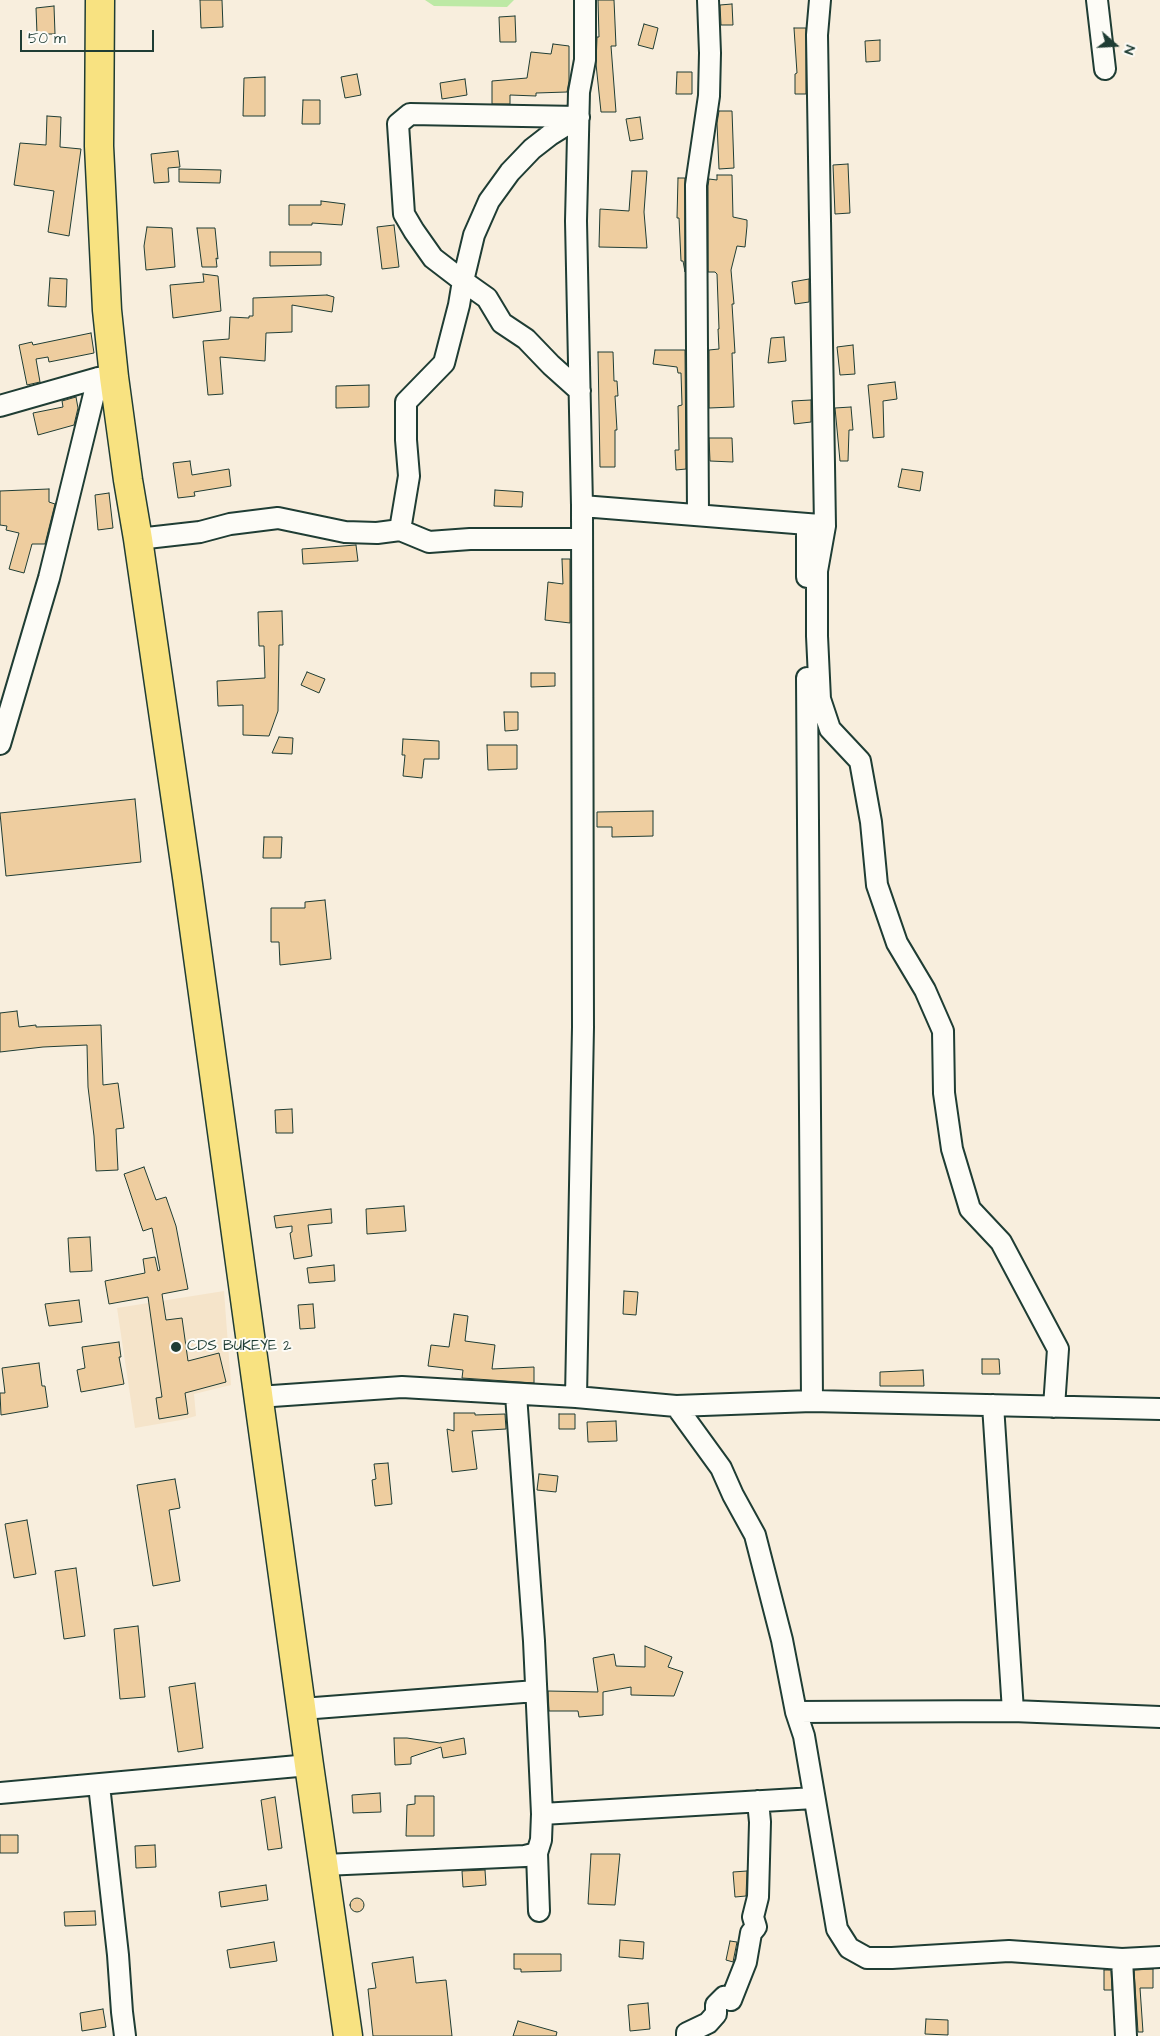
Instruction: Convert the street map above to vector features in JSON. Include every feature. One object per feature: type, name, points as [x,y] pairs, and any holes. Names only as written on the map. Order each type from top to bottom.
[{"type":"highway","points":[[100,0],[99,146],[107,310],[106,378],[128,480],[138,539],[189,887],[348,2036]]},
{"type":"street","points":[[576,1397],[583,1027],[582,506],[576,221],[579,92],[585,60],[585,0]]},
{"type":"street","points":[[698,514],[696,185],[709,96],[708,0]]},
{"type":"street","points":[[812,1401],[817,35],[820,0]]},
{"type":"street","points":[[1097,0],[1105,69]]},
{"type":"street","points":[[578,117],[410,114],[398,124],[404,214],[432,258],[487,298],[502,323],[526,339],[551,365],[580,390]]},
{"type":"street","points":[[400,530],[409,476],[406,440],[406,402],[444,363],[474,235],[489,200],[510,172],[532,149],[550,134],[578,117]]},
{"type":"street","points":[[0,406],[106,378]]},
{"type":"street","points":[[0,744],[106,378]]},
{"type":"street","points":[[582,506],[816,525]]},
{"type":"street","points":[[138,539],[200,532],[230,524],[278,518],[345,532],[377,533],[400,530],[429,542],[470,539],[582,540]]},
{"type":"street","points":[[816,525],[817,636],[820,699],[830,729],[860,761],[871,822],[877,885],[897,943],[925,990],[943,1031],[944,1093],[952,1149],[970,1209],[1001,1242],[1058,1349],[1054,1407]]},
{"type":"street","points":[[258,1396],[402,1388],[576,1397],[676,1406],[812,1401],[1160,1409]]},
{"type":"street","points":[[516,1394],[536,1691],[542,1814],[542,1840],[537,1853],[539,1911]]},
{"type":"street","points":[[993,1405],[1012,1711]]},
{"type":"street","points":[[676,1406],[722,1468],[733,1495],[755,1535],[782,1640],[796,1712],[804,1736],[837,1929],[850,1948],[867,1958],[1009,1952],[1122,1959],[1160,1957]]},
{"type":"street","points":[[302,1709],[536,1691]]},
{"type":"street","points":[[796,1712],[1012,1711],[1160,1716]]},
{"type":"street","points":[[0,1794],[309,1765]]},
{"type":"street","points":[[99,1784],[125,2036]]},
{"type":"street","points":[[542,1814],[814,1798]]},
{"type":"street","points":[[687,2036],[686,2033],[708,2023],[716,2014],[716,2005],[724,1998],[731,2000],[746,1962],[751,1933],[756,1927],[753,1917],[758,1897],[760,1822],[758,1801]]},
{"type":"street","points":[[324,1865],[525,1856],[537,1853]]},
{"type":"street","points":[[1122,1959],[1126,2036]]},
{"type":"shaded area","name":"CDS BUKEYE 2","points":[[224,1291],[231,1385],[194,1394],[196,1416],[135,1428],[117,1308]]},
{"type":"green space","points":[[425,0],[514,0],[507,7],[434,6]]},
{"type":"building","points":[[200,0],[222,0],[223,27],[201,28]]},
{"type":"building","points":[[598,0],[614,0],[616,46],[611,46],[616,112],[601,112],[596,64],[597,37],[599,37]]},
{"type":"building","points":[[732,4],[733,25],[721,25],[720,5]]},
{"type":"building","points":[[54,6],[55,34],[37,34],[36,8]]},
{"type":"building","points":[[515,16],[516,42],[500,42],[499,17]]},
{"type":"building","points":[[644,24],[658,28],[653,49],[638,45]]},
{"type":"building","points":[[794,28],[806,28],[806,94],[795,94],[795,74],[797,73]]},
{"type":"building","points":[[880,40],[880,61],[866,62],[865,41]]},
{"type":"building","points":[[553,44],[569,46],[569,81],[567,92],[536,93],[536,96],[510,95],[510,104],[492,104],[492,81],[527,78],[531,52],[551,54]]},
{"type":"building","points":[[677,72],[692,72],[692,94],[676,94]]},
{"type":"building","points":[[357,74],[361,95],[345,98],[341,77]]},
{"type":"building","points":[[265,77],[265,116],[243,116],[244,78]]},
{"type":"building","points":[[465,79],[467,95],[442,99],[440,83]]},
{"type":"building","points":[[303,100],[320,100],[320,124],[302,124]]},
{"type":"building","points":[[719,111],[732,111],[734,168],[719,169],[717,123]]},
{"type":"building","points":[[47,116],[61,117],[60,147],[81,149],[69,236],[48,232],[54,191],[14,185],[20,143],[46,145]]},
{"type":"building","points":[[640,117],[643,139],[630,141],[626,119]]},
{"type":"building","points":[[178,151],[180,167],[168,168],[169,182],[154,183],[151,154]]},
{"type":"building","points":[[848,164],[850,213],[835,214],[833,165]]},
{"type":"building","points":[[179,169],[221,170],[220,183],[179,182]]},
{"type":"building","points":[[632,171],[647,171],[644,212],[647,248],[599,247],[600,209],[629,211]]},
{"type":"building","points":[[717,175],[732,175],[733,217],[747,220],[747,226],[745,247],[737,246],[731,270],[734,304],[732,304],[735,353],[732,353],[734,407],[709,408],[709,350],[719,349],[719,329],[717,274],[715,272],[708,272],[708,186],[709,179],[717,180]]},
{"type":"building","points":[[678,178],[685,178],[685,272],[683,261],[681,261],[679,218],[677,218]]},
{"type":"building","points":[[321,201],[345,204],[342,225],[312,223],[312,225],[289,225],[289,205],[321,205]]},
{"type":"building","points":[[394,225],[399,267],[382,269],[377,227]]},
{"type":"building","points":[[147,227],[172,228],[175,267],[146,270],[144,246]]},
{"type":"building","points":[[197,228],[215,228],[217,267],[202,267]]},
{"type":"building","points":[[270,252],[321,252],[321,265],[270,266]]},
{"type":"building","points":[[203,274],[218,276],[221,311],[173,318],[170,285],[204,282]]},
{"type":"building","points":[[50,278],[67,279],[66,307],[48,306]]},
{"type":"building","points":[[809,279],[809,302],[795,304],[792,282]]},
{"type":"building","points":[[327,295],[334,297],[332,312],[292,305],[292,332],[266,333],[265,361],[220,357],[223,394],[208,395],[203,341],[229,339],[230,317],[249,318],[249,316],[253,316],[253,298]]},
{"type":"building","points":[[91,333],[94,353],[49,362],[48,357],[36,359],[40,382],[27,385],[19,345],[32,342],[33,345]]},
{"type":"building","points":[[784,337],[786,361],[768,363],[771,338]]},
{"type":"building","points":[[853,345],[855,374],[840,375],[837,347]]},
{"type":"building","points":[[655,350],[685,350],[686,469],[676,470],[675,450],[679,450],[678,406],[682,405],[681,373],[678,373],[677,367],[653,364]]},
{"type":"building","points":[[598,352],[613,352],[614,381],[617,381],[618,396],[615,396],[617,430],[615,430],[615,467],[600,467]]},
{"type":"building","points":[[895,382],[897,399],[883,401],[884,437],[873,438],[868,385]]},
{"type":"building","points":[[369,385],[369,407],[336,408],[336,386]]},
{"type":"building","points":[[76,397],[78,408],[74,425],[38,435],[33,413],[63,407],[62,401]]},
{"type":"building","points":[[811,400],[811,422],[794,424],[792,401]]},
{"type":"building","points":[[851,407],[853,430],[849,430],[848,461],[840,461],[835,408]]},
{"type":"building","points":[[709,438],[732,438],[733,462],[710,461]]},
{"type":"building","points":[[190,461],[192,475],[229,469],[231,486],[194,492],[195,496],[178,498],[173,463]]},
{"type":"building","points":[[902,469],[923,472],[920,491],[898,487]]},
{"type":"building","points":[[49,489],[49,502],[55,504],[45,544],[32,544],[24,573],[9,569],[19,533],[6,530],[7,526],[0,525],[0,491]]},
{"type":"building","points":[[495,490],[523,492],[522,507],[494,506]]},
{"type":"building","points":[[109,493],[113,528],[98,530],[95,495]]},
{"type":"building","points":[[356,545],[358,561],[303,564],[302,549]]},
{"type":"building","points":[[562,559],[570,559],[570,623],[545,620],[548,582],[563,584]]},
{"type":"building","points":[[282,611],[283,645],[279,645],[278,711],[269,736],[243,735],[243,705],[218,706],[217,681],[265,678],[264,646],[259,646],[258,612]]},
{"type":"building","points":[[307,672],[325,679],[319,693],[301,685]]},
{"type":"building","points":[[531,673],[555,673],[555,686],[531,687]]},
{"type":"building","points":[[504,712],[518,712],[518,730],[505,731]]},
{"type":"building","points":[[279,737],[293,738],[292,754],[272,753]]},
{"type":"building","points":[[403,739],[439,741],[439,759],[424,759],[422,778],[403,776],[405,755],[402,755]]},
{"type":"building","points":[[487,745],[517,745],[517,769],[488,770]]},
{"type":"building","points":[[135,799],[141,862],[6,876],[0,813]]},
{"type":"building","points":[[653,811],[653,836],[612,837],[612,827],[597,827],[597,812]]},
{"type":"building","points":[[264,837],[282,837],[281,858],[263,858]]},
{"type":"building","points":[[325,900],[331,959],[280,965],[279,942],[271,942],[271,908],[305,908],[305,902]]},
{"type":"building","points":[[17,1011],[19,1027],[36,1025],[36,1027],[101,1025],[103,1085],[118,1083],[124,1128],[116,1129],[118,1170],[96,1171],[88,1087],[87,1045],[43,1047],[0,1052],[0,1013]]},
{"type":"building","points":[[292,1109],[293,1133],[276,1133],[275,1110]]},
{"type":"building","points":[[144,1167],[156,1200],[166,1197],[176,1226],[188,1289],[162,1294],[166,1320],[182,1318],[188,1361],[219,1353],[226,1382],[185,1393],[188,1414],[159,1419],[156,1398],[162,1397],[148,1297],[109,1304],[105,1281],[145,1273],[143,1259],[155,1257],[158,1271],[160,1270],[152,1228],[143,1231],[124,1174]]},
{"type":"building","points":[[404,1206],[406,1231],[367,1234],[366,1209]]},
{"type":"building","points":[[331,1209],[332,1223],[308,1225],[312,1256],[294,1259],[290,1233],[292,1232],[292,1226],[276,1228],[274,1216]]},
{"type":"building","points":[[90,1237],[92,1271],[70,1272],[68,1238]]},
{"type":"building","points":[[334,1265],[335,1281],[309,1283],[307,1268]]},
{"type":"building","points":[[624,1291],[638,1292],[636,1315],[623,1314]]},
{"type":"building","points":[[79,1300],[82,1322],[49,1326],[45,1304]]},
{"type":"building","points":[[313,1304],[315,1328],[300,1329],[298,1305]]},
{"type":"building","points":[[454,1314],[468,1316],[465,1341],[495,1345],[492,1369],[534,1367],[534,1383],[462,1378],[463,1370],[428,1366],[431,1345],[449,1347]]},
{"type":"building","points":[[119,1342],[121,1357],[119,1357],[124,1384],[81,1392],[77,1370],[85,1368],[82,1347]]},
{"type":"building","points":[[982,1359],[999,1359],[1000,1374],[982,1374]]},
{"type":"building","points":[[39,1363],[42,1386],[45,1386],[48,1407],[1,1415],[0,1393],[5,1393],[2,1368]]},
{"type":"building","points":[[923,1370],[924,1386],[880,1386],[880,1372]]},
{"type":"building","points":[[454,1413],[475,1413],[475,1415],[505,1414],[506,1429],[472,1431],[477,1469],[452,1472],[447,1429],[454,1431]]},
{"type":"building","points":[[559,1414],[575,1414],[575,1429],[559,1429]]},
{"type":"building","points":[[616,1421],[617,1441],[588,1442],[587,1422]]},
{"type":"building","points":[[388,1463],[392,1504],[375,1506],[372,1480],[376,1479],[374,1464]]},
{"type":"building","points":[[539,1474],[558,1476],[556,1492],[537,1490]]},
{"type":"building","points":[[175,1479],[180,1508],[169,1510],[180,1581],[153,1586],[137,1485]]},
{"type":"building","points":[[27,1520],[36,1574],[14,1578],[5,1524]]},
{"type":"building","points":[[76,1568],[85,1636],[64,1639],[55,1571]]},
{"type":"building","points":[[138,1626],[145,1697],[120,1699],[114,1629]]},
{"type":"building","points":[[645,1646],[672,1657],[668,1667],[683,1672],[674,1696],[631,1695],[631,1687],[603,1692],[603,1715],[579,1717],[578,1711],[549,1711],[548,1691],[598,1692],[593,1658],[614,1654],[616,1666],[645,1667]]},
{"type":"building","points":[[195,1683],[203,1748],[178,1752],[169,1687]]},
{"type":"building","points":[[394,1738],[440,1743],[464,1738],[466,1754],[443,1758],[441,1747],[411,1757],[411,1764],[395,1765]]},
{"type":"building","points":[[380,1793],[381,1812],[353,1813],[352,1795]]},
{"type":"building","points":[[415,1796],[434,1796],[434,1836],[406,1836],[407,1805],[415,1804]]},
{"type":"building","points":[[275,1797],[282,1848],[268,1850],[261,1800]]},
{"type":"building","points":[[0,1835],[18,1835],[18,1853],[0,1853]]},
{"type":"building","points":[[155,1845],[156,1867],[136,1868],[135,1846]]},
{"type":"building","points":[[591,1854],[620,1854],[615,1905],[588,1904]]},
{"type":"building","points":[[485,1870],[486,1885],[463,1887],[462,1871]]},
{"type":"building","points":[[747,1871],[746,1896],[735,1897],[733,1872]]},
{"type":"building","points":[[266,1885],[268,1900],[221,1907],[219,1892]]},
{"type":"building","points":[[354,1898],[360,1898],[364,1905],[360,1912],[354,1912],[350,1908],[350,1902]]},
{"type":"building","points":[[95,1911],[96,1925],[65,1926],[64,1912]]},
{"type":"building","points":[[620,1940],[644,1942],[643,1959],[619,1957]]},
{"type":"building","points":[[730,1941],[737,1942],[733,1962],[726,1960]]},
{"type":"building","points":[[274,1942],[277,1961],[230,1968],[227,1950]]},
{"type":"building","points":[[514,1954],[561,1954],[561,1971],[521,1972],[521,1969],[514,1969]]},
{"type":"building","points":[[413,1957],[416,1983],[446,1980],[452,2036],[373,2036],[368,1989],[376,1988],[372,1963]]},
{"type":"building","points":[[1153,1969],[1153,1988],[1140,1988],[1143,2032],[1138,2032],[1134,1970]]},
{"type":"building","points":[[1104,1970],[1111,1970],[1112,1990],[1104,1990]]},
{"type":"building","points":[[648,2003],[650,2029],[630,2031],[628,2005]]},
{"type":"building","points":[[103,2009],[106,2027],[82,2031],[80,2013]]},
{"type":"building","points":[[926,2019],[948,2020],[948,2035],[925,2034]]},
{"type":"building","points":[[518,2021],[557,2032],[556,2036],[513,2036]]},
{"type":"place","name":"CDS BUKEYE 2","points":[[176,1347]]}]
